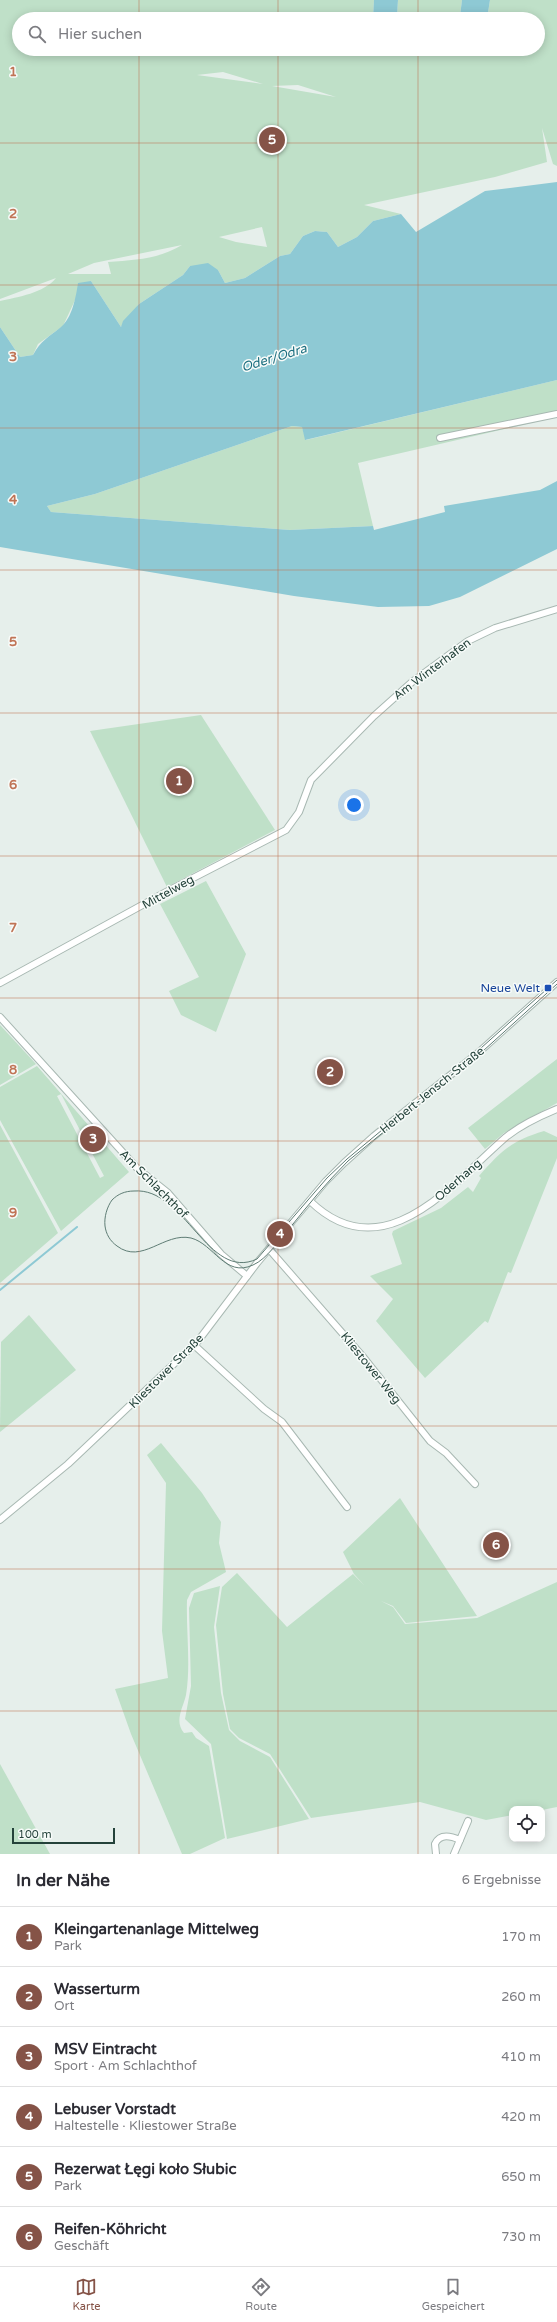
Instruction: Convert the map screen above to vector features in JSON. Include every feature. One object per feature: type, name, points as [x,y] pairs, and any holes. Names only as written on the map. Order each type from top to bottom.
[{"type":"street","points":[[440,438],[557,414]]},
{"type":"street","name":"Am Winterhafen","points":[[311,780],[374,716],[412,682],[468,641],[495,628],[557,609]]},
{"type":"street","name":"Mittelweg","points":[[0,983],[166,892],[286,830],[299,812],[311,780]]},
{"type":"street","name":"Herbert-Jensch-Straße","points":[[310,1201],[344,1163],[478,1053],[557,982]]},
{"type":"street","name":"Am Schlachthof","points":[[0,1017],[137,1168],[167,1192],[221,1254],[247,1276]]},
{"type":"street","name":"Oderhang","points":[[310,1201],[320,1211],[346,1223],[366,1229],[384,1226],[400,1221],[422,1210],[448,1192],[508,1136],[528,1123],[557,1109]]},
{"type":"street","name":"Kliestower Straße","points":[[0,1520],[68,1464],[194,1345],[247,1276],[310,1201]]},
{"type":"street","name":"Kliestower Weg","points":[[269,1249],[364,1358],[430,1441],[446,1452],[475,1484]]},
{"type":"street","points":[[194,1345],[264,1409],[282,1422],[347,1507]]},
{"type":"street","points":[[454,1854],[468,1821]]},
{"type":"street","points":[[436,1854],[435,1844],[441,1837],[452,1836],[460,1840]]},
{"type":"green space","points":[[0,0],[374,0],[373,12],[12,12],[12,56],[545,56],[545,12],[488,12],[490,0],[557,0],[557,166],[553,164],[542,128],[547,162],[495,177],[364,205],[401,214],[373,221],[357,237],[338,247],[327,232],[315,231],[303,236],[290,254],[280,256],[245,278],[225,283],[218,270],[190,266],[183,275],[139,304],[121,327],[91,281],[76,298],[63,326],[38,344],[33,355],[20,357],[0,327],[0,301],[38,291],[56,278],[0,299]],"holes":[[[223,72],[263,84],[197,75]],[[298,85],[336,97],[272,86]],[[262,227],[267,247],[236,242],[219,237]],[[182,245],[156,256],[108,262],[111,274],[68,274],[94,263]]]},
{"type":"green space","points":[[398,0],[462,0],[460,12],[397,12]]},
{"type":"green space","points":[[557,380],[557,417],[358,463],[373,526],[290,530],[51,512],[47,506],[95,494],[292,426],[302,427],[306,440]]},
{"type":"green space","points":[[201,715],[275,830],[167,887],[90,731]]},
{"type":"green space","points":[[206,881],[246,954],[216,1032],[181,1015],[169,991],[199,977],[160,904]]},
{"type":"green space","points":[[0,1025],[36,1064],[0,1085]]},
{"type":"green space","points":[[557,1059],[557,1103],[504,1133],[485,1149],[468,1128]]},
{"type":"green space","points":[[37,1066],[129,1172],[61,1231],[0,1120],[0,1087]],"holes":[[[61,1094],[104,1176],[100,1178],[57,1096]]]},
{"type":"green space","points":[[0,1125],[58,1233],[0,1283]]},
{"type":"green space","points":[[544,1131],[557,1137],[557,1158],[511,1273],[508,1272],[488,1323],[485,1321],[425,1378],[376,1321],[393,1299],[370,1276],[402,1264],[392,1234],[393,1231],[441,1208],[468,1187],[473,1192],[481,1178],[479,1176],[501,1153],[515,1143]]},
{"type":"green space","points":[[29,1315],[76,1370],[0,1432],[1,1342]]},
{"type":"green space","points":[[161,1443],[202,1493],[221,1522],[219,1543],[226,1572],[191,1592],[187,1600],[187,1684],[186,1695],[179,1719],[184,1733],[192,1732],[196,1738],[209,1746],[225,1838],[190,1854],[182,1854],[131,1734],[115,1689],[168,1678],[162,1631],[166,1483],[147,1455]]},
{"type":"green space","points":[[400,1498],[477,1616],[406,1623],[393,1606],[381,1601],[393,1607],[405,1624],[477,1618],[557,1582],[557,1807],[545,1809],[545,1806],[509,1806],[509,1816],[486,1820],[420,1802],[311,1818],[270,1754],[239,1738],[230,1729],[223,1694],[216,1625],[222,1587],[237,1573],[287,1627],[353,1574],[364,1585],[354,1574],[343,1552]]},
{"type":"green space","points":[[220,1586],[214,1627],[221,1693],[229,1730],[240,1741],[270,1757],[309,1819],[227,1839],[211,1744],[185,1719],[191,1686],[189,1608],[194,1593]]},
{"type":"green space","points":[[0,1764],[50,1854],[0,1854]]},
{"type":"water","points":[[374,0],[398,0],[397,12],[373,12]]},
{"type":"water","points":[[462,0],[490,0],[488,12],[460,12]]},
{"type":"water","name":"Oder/Odra","points":[[557,182],[557,380],[305,440],[302,427],[292,426],[95,494],[47,506],[51,512],[290,530],[373,526],[374,530],[445,512],[444,506],[540,490],[557,481],[557,549],[460,597],[429,606],[378,607],[294,596],[0,547],[0,327],[20,357],[33,355],[42,342],[65,323],[71,313],[75,301],[78,283],[91,281],[121,327],[123,321],[139,304],[183,275],[190,266],[208,263],[218,270],[225,283],[245,278],[280,256],[290,254],[303,236],[315,231],[327,232],[338,247],[357,237],[373,221],[401,214],[416,232],[485,191]]},
{"type":"waterway","points":[[0,1290],[77,1227]]},
{"type":"tram line","points":[[557,980],[481,1048],[347,1159],[327,1178],[257,1259],[240,1263],[224,1258],[210,1247],[168,1203],[152,1194],[134,1191],[125,1192],[114,1198],[110,1203],[105,1219],[107,1235],[117,1246],[126,1251],[135,1252],[172,1239],[181,1237],[191,1238],[199,1241],[227,1264],[243,1268],[253,1265],[272,1249],[348,1161],[483,1051],[557,984]]},
{"type":"place","name":"Rezerwat Łęgi koło Słubic","points":[[272,140]]},
{"type":"place","name":"Kleingartenanlage Mittelweg","points":[[179,781]]},
{"type":"place","name":"Neue Welt","points":[[548,988]]},
{"type":"place","name":"Wasserturm","points":[[330,1072]]},
{"type":"place","name":"MSV Eintracht","points":[[93,1139]]},
{"type":"place","name":"Lebuser Vorstadt","points":[[280,1234]]},
{"type":"place","name":"Reifen-Köhricht","points":[[496,1545]]}]
